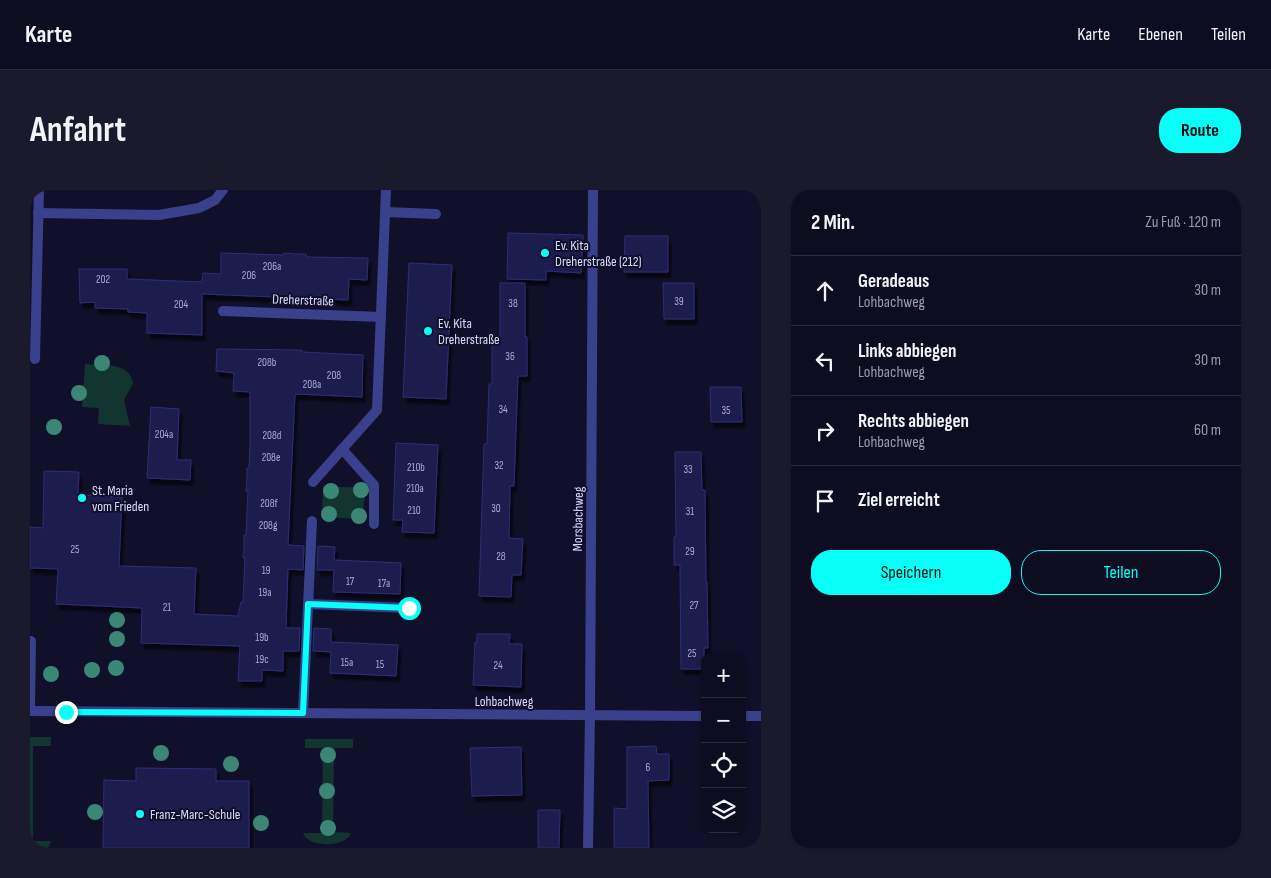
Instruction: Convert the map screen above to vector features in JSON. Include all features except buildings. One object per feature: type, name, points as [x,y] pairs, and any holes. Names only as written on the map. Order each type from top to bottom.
[{"type":"street","points":[[35,359],[39,190]]},
{"type":"street","points":[[38,214],[159,215],[199,208],[215,200],[223,190]]},
{"type":"street","points":[[313,482],[377,410],[386,190]]},
{"type":"street","name":"Morsbachweg","points":[[588,848],[593,190]]},
{"type":"street","points":[[385,212],[436,214]]},
{"type":"street","name":"Dreherstraße","points":[[223,311],[381,317]]},
{"type":"street","points":[[342,449],[374,484],[374,524]]},
{"type":"street","points":[[303,713],[312,521]]},
{"type":"street","points":[[308,604],[409,608]]},
{"type":"street","points":[[30,706],[31,641]]},
{"type":"street","name":"Lohbachweg","points":[[30,711],[701,716]]},
{"type":"street","points":[[746,716],[761,716]]},
{"type":"green space","points":[[85,364],[114,366],[126,371],[130,376],[133,383],[124,400],[130,426],[98,424],[99,408],[82,407]]},
{"type":"green space","points":[[323,486],[365,488],[363,519],[322,517]]},
{"type":"green space","points":[[30,737],[51,737],[51,746],[33,746],[33,841],[51,841],[48,848],[30,848]]},
{"type":"green space","points":[[305,739],[353,739],[353,748],[334,748],[333,832],[351,833],[348,838],[335,844],[319,844],[306,838],[303,833],[322,833],[323,748],[305,748]]},
{"type":"place","name":"Ev. Kita Dreherstraße (212)","points":[[545,253]]},
{"type":"place","name":"Ev. Kita Dreherstraße","points":[[428,331]]},
{"type":"place","name":"St. Maria vom Frieden","points":[[82,498]]},
{"type":"place","name":"Franz-Marc-Schule","points":[[140,814]]},
{"type":"route","points":[[66,712],[303,713],[308,604],[409,608]]}]
